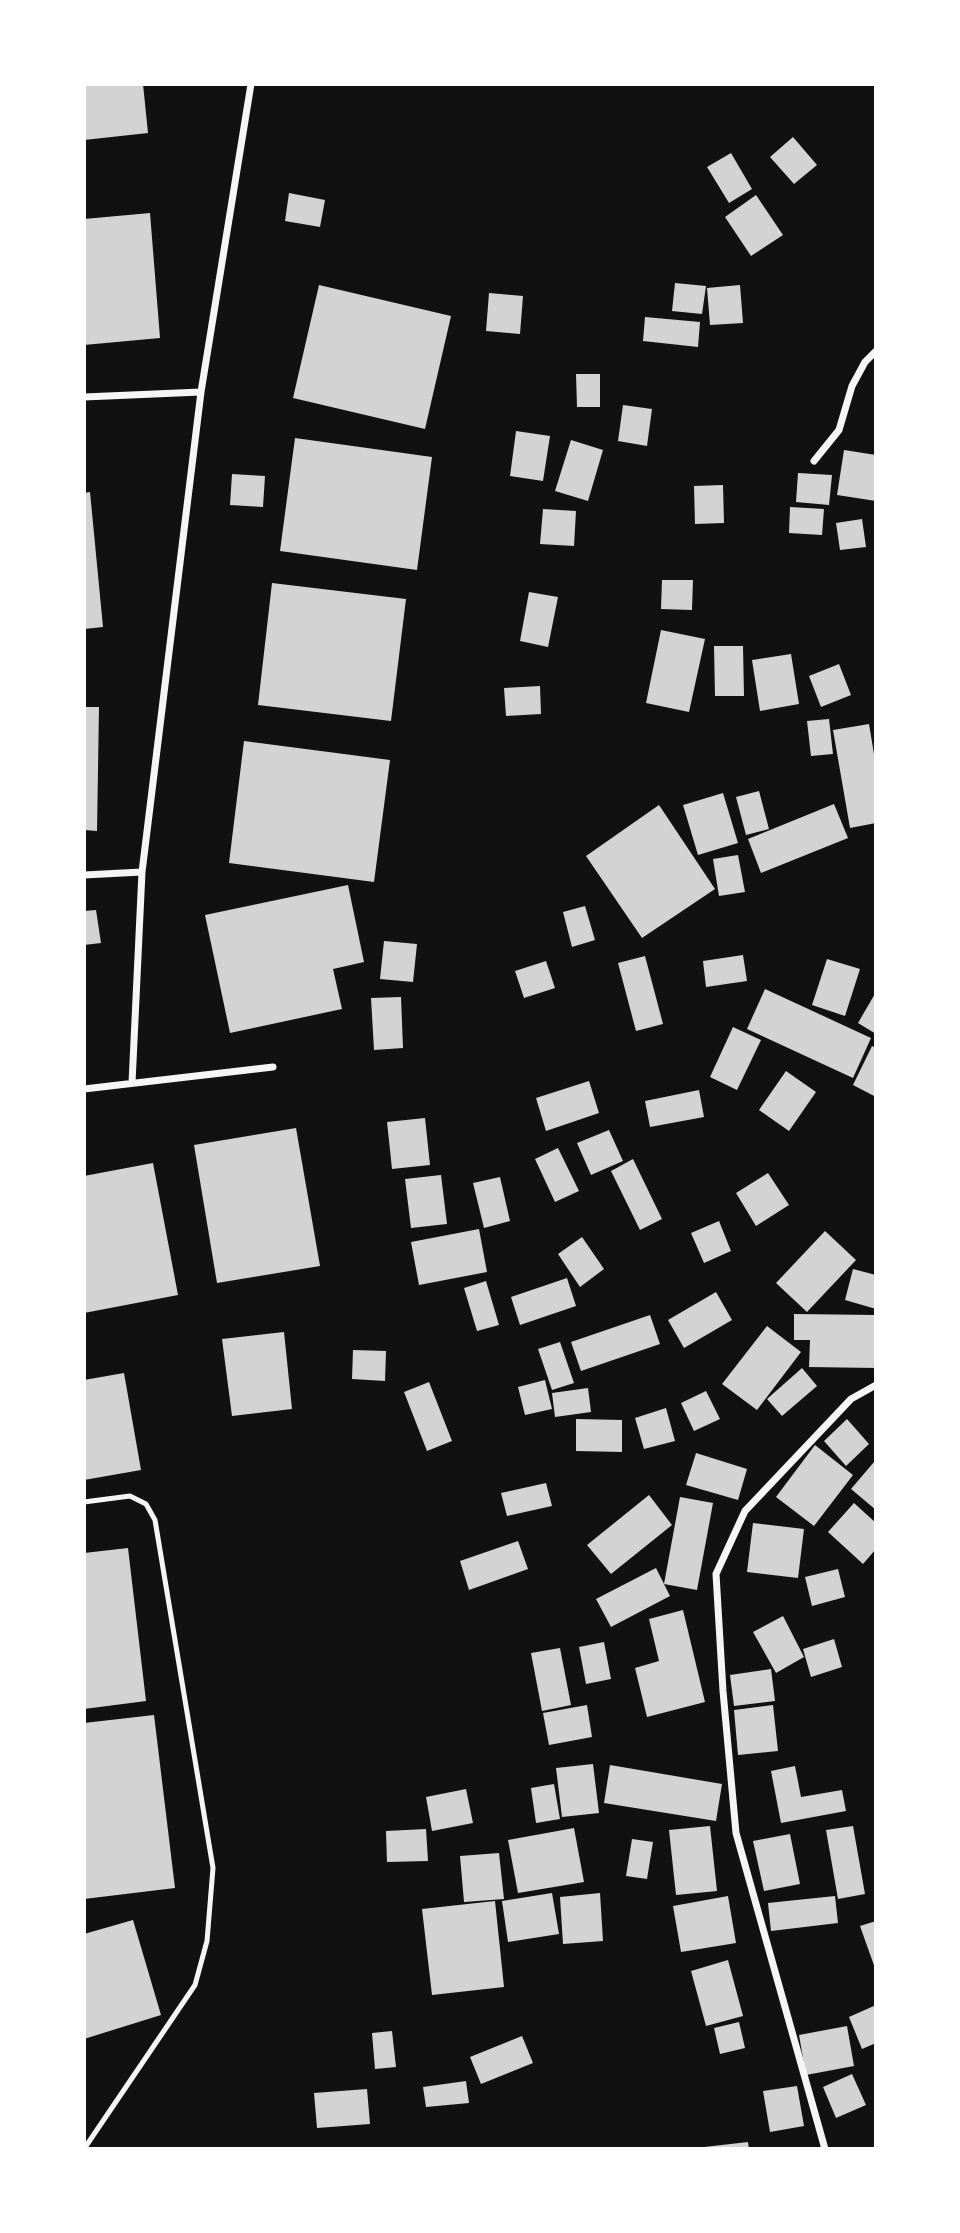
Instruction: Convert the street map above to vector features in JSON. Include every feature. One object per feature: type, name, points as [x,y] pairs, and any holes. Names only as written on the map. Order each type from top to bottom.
[{"type":"street","points":[[132,1083],[142,872],[201,392],[251,84]]},
{"type":"street","points":[[814,461],[839,430],[852,386],[865,362],[876,351]]},
{"type":"street","points":[[84,397],[201,392]]},
{"type":"street","points":[[84,875],[142,872]]},
{"type":"street","points":[[84,1089],[273,1067]]},
{"type":"street","points":[[825,2149],[736,1833],[716,1574],[745,1511],[851,1399],[876,1385]]},
{"type":"lane","points":[[84,1502],[130,1496],[146,1504],[156,1520],[213,1868],[207,1941],[195,1985],[84,2149]]},
{"type":"building","points":[[84,84],[143,84],[148,133],[84,140]]},
{"type":"building","points":[[793,137],[817,165],[794,184],[770,157]]},
{"type":"building","points":[[731,153],[752,189],[729,203],[707,167]]},
{"type":"building","points":[[289,193],[325,200],[320,227],[285,221]]},
{"type":"building","points":[[756,195],[783,235],[751,256],[725,217]]},
{"type":"building","points":[[150,213],[160,338],[84,345],[84,219]]},
{"type":"building","points":[[675,283],[706,286],[702,314],[672,311]]},
{"type":"building","points":[[319,285],[451,316],[425,429],[293,398]]},
{"type":"building","points":[[740,285],[743,323],[710,325],[707,288]]},
{"type":"building","points":[[489,293],[523,296],[520,334],[486,331]]},
{"type":"building","points":[[645,317],[700,322],[698,347],[643,341]]},
{"type":"building","points":[[576,374],[600,374],[600,407],[577,407]]},
{"type":"building","points":[[623,405],[652,409],[647,446],[618,441]]},
{"type":"building","points":[[516,431],[550,436],[543,481],[510,476]]},
{"type":"building","points":[[295,438],[432,457],[417,570],[280,551]]},
{"type":"building","points":[[571,440],[603,450],[588,501],[555,491]]},
{"type":"building","points":[[844,450],[876,455],[876,501],[837,495]]},
{"type":"building","points":[[798,473],[832,475],[829,505],[796,502]]},
{"type":"building","points":[[232,474],[265,476],[263,507],[230,505]]},
{"type":"building","points":[[723,485],[724,523],[695,524],[694,486]]},
{"type":"building","points":[[90,492],[103,627],[84,629],[84,493]]},
{"type":"building","points":[[790,507],[824,509],[822,535],[789,533]]},
{"type":"building","points":[[543,509],[576,511],[574,546],[540,544]]},
{"type":"building","points":[[862,519],[866,547],[840,550],[836,523]]},
{"type":"building","points":[[662,580],[693,580],[692,610],[661,609]]},
{"type":"building","points":[[272,583],[406,599],[391,721],[258,705]]},
{"type":"building","points":[[529,592],[558,597],[548,647],[520,641]]},
{"type":"building","points":[[661,630],[705,639],[689,712],[646,703]]},
{"type":"building","points":[[714,646],[743,646],[744,696],[715,696]]},
{"type":"building","points":[[791,654],[799,704],[760,711],[752,660]]},
{"type":"building","points":[[839,664],[851,695],[821,707],[809,676]]},
{"type":"building","points":[[540,686],[541,714],[506,716],[504,688]]},
{"type":"building","points":[[84,707],[99,707],[97,831],[84,830]]},
{"type":"building","points":[[829,719],[833,754],[811,756],[807,721]]},
{"type":"building","points":[[869,724],[876,766],[876,823],[850,828],[833,730]]},
{"type":"building","points":[[244,741],[390,760],[374,882],[229,863]]},
{"type":"building","points":[[759,791],[769,829],[746,835],[736,797]]},
{"type":"building","points":[[723,793],[738,843],[698,855],[683,805]]},
{"type":"building","points":[[834,804],[848,838],[761,873],[748,839]]},
{"type":"building","points":[[659,805],[715,889],[642,938],[586,856]]},
{"type":"building","points":[[738,855],[745,892],[719,896],[713,859]]},
{"type":"building","points":[[348,885],[364,962],[333,969],[342,1009],[230,1033],[205,915]]},
{"type":"building","points":[[585,906],[595,940],[572,947],[563,912]]},
{"type":"building","points":[[96,910],[101,943],[84,945],[84,911]]},
{"type":"building","points":[[384,941],[417,944],[413,982],[380,979]]},
{"type":"building","points":[[743,955],[747,981],[706,987],[703,961]]},
{"type":"building","points":[[645,956],[663,1024],[636,1031],[618,963]]},
{"type":"building","points":[[827,959],[860,969],[845,1016],[812,1005]]},
{"type":"building","points":[[546,961],[555,988],[524,998],[515,971]]},
{"type":"building","points":[[765,989],[871,1038],[853,1078],[747,1029]]},
{"type":"building","points":[[876,992],[876,1034],[858,1023]]},
{"type":"building","points":[[401,997],[403,1048],[374,1050],[371,998]]},
{"type":"building","points":[[733,1027],[761,1040],[737,1090],[710,1077]]},
{"type":"building","points":[[872,1046],[876,1048],[876,1097],[853,1085]]},
{"type":"building","points":[[786,1071],[816,1092],[789,1131],[759,1110]]},
{"type":"building","points":[[589,1081],[599,1113],[546,1131],[536,1098]]},
{"type":"building","points":[[699,1090],[704,1117],[650,1127],[645,1101]]},
{"type":"building","points":[[425,1118],[430,1165],[392,1169],[387,1122]]},
{"type":"building","points":[[296,1128],[320,1266],[217,1283],[194,1145]]},
{"type":"building","points":[[609,1130],[623,1161],[591,1175],[577,1143]]},
{"type":"building","points":[[558,1148],[579,1191],[555,1202],[535,1159]]},
{"type":"building","points":[[633,1159],[662,1219],[640,1230],[611,1171]]},
{"type":"building","points":[[153,1163],[178,1295],[84,1313],[84,1176]]},
{"type":"building","points":[[768,1173],[789,1205],[756,1226],[736,1193]]},
{"type":"building","points":[[441,1175],[447,1224],[411,1228],[405,1179]]},
{"type":"building","points":[[500,1177],[510,1221],[484,1228],[473,1183]]},
{"type":"building","points":[[719,1221],[731,1251],[704,1263],[691,1233]]},
{"type":"building","points":[[479,1229],[487,1272],[419,1285],[411,1242]]},
{"type":"building","points":[[825,1231],[856,1260],[807,1312],[776,1283]]},
{"type":"building","points":[[582,1237],[604,1269],[580,1287],[558,1254]]},
{"type":"building","points":[[853,1269],[876,1275],[876,1309],[845,1300]]},
{"type":"building","points":[[567,1278],[576,1306],[520,1325],[511,1297]]},
{"type":"building","points":[[486,1281],[499,1325],[477,1331],[464,1288]]},
{"type":"building","points":[[716,1292],[732,1320],[684,1348],[668,1320]]},
{"type":"building","points":[[794,1314],[876,1315],[876,1368],[809,1367],[810,1340],[794,1340]]},
{"type":"building","points":[[650,1315],[660,1344],[581,1371],[571,1342]]},
{"type":"building","points":[[767,1326],[801,1352],[757,1410],[722,1384]]},
{"type":"building","points":[[284,1332],[292,1409],[232,1416],[222,1339]]},
{"type":"building","points":[[560,1342],[574,1383],[552,1390],[538,1349]]},
{"type":"building","points":[[353,1350],[386,1351],[385,1381],[352,1379]]},
{"type":"building","points":[[802,1368],[817,1386],[782,1416],[767,1399]]},
{"type":"building","points":[[124,1373],[141,1470],[84,1480],[84,1380]]},
{"type":"building","points":[[545,1380],[552,1409],[525,1415],[518,1387]]},
{"type":"building","points":[[429,1382],[452,1441],[427,1451],[404,1392]]},
{"type":"building","points":[[588,1388],[591,1412],[555,1417],[552,1393]]},
{"type":"building","points":[[706,1391],[720,1419],[694,1431],[681,1403]]},
{"type":"building","points":[[666,1408],[675,1441],[644,1449],[635,1418]]},
{"type":"building","points":[[576,1419],[622,1420],[622,1452],[576,1451]]},
{"type":"building","points":[[847,1419],[869,1444],[846,1466],[824,1441]]},
{"type":"building","points":[[815,1445],[853,1475],[814,1526],[776,1497]]},
{"type":"building","points":[[696,1453],[747,1469],[738,1500],[686,1485]]},
{"type":"building","points":[[874,1462],[876,1463],[876,1510],[851,1489]]},
{"type":"building","points":[[546,1483],[552,1506],[507,1516],[501,1493]]},
{"type":"building","points":[[649,1495],[672,1525],[611,1574],[587,1545]]},
{"type":"building","points":[[680,1497],[713,1503],[697,1590],[664,1584]]},
{"type":"building","points":[[854,1503],[876,1523],[876,1549],[863,1564],[828,1532]]},
{"type":"building","points":[[753,1523],[804,1529],[798,1578],[747,1572]]},
{"type":"building","points":[[518,1541],[528,1569],[469,1590],[460,1561]]},
{"type":"building","points":[[128,1548],[146,1701],[84,1709],[84,1553]]},
{"type":"building","points":[[656,1568],[670,1596],[611,1627],[596,1599]]},
{"type":"building","points":[[838,1569],[845,1597],[812,1606],[805,1577]]},
{"type":"building","points":[[683,1610],[705,1702],[647,1717],[635,1668],[659,1661],[649,1619]]},
{"type":"building","points":[[783,1616],[804,1657],[776,1673],[753,1632]]},
{"type":"building","points":[[834,1639],[842,1667],[811,1677],[803,1649]]},
{"type":"building","points":[[604,1642],[611,1679],[586,1684],[579,1647]]},
{"type":"building","points":[[560,1648],[571,1705],[542,1711],[531,1653]]},
{"type":"building","points":[[771,1669],[775,1701],[734,1706],[730,1675]]},
{"type":"building","points":[[587,1705],[592,1737],[549,1745],[543,1713]]},
{"type":"building","points":[[773,1705],[778,1751],[738,1755],[734,1710]]},
{"type":"building","points":[[154,1715],[175,1888],[84,1899],[84,1723]]},
{"type":"building","points":[[593,1764],[599,1813],[562,1817],[556,1768]]},
{"type":"building","points":[[610,1765],[722,1784],[716,1821],[604,1803]]},
{"type":"building","points":[[795,1766],[801,1797],[842,1790],[846,1811],[781,1823],[771,1771]]},
{"type":"building","points":[[554,1784],[560,1819],[536,1823],[531,1788]]},
{"type":"building","points":[[466,1789],[473,1823],[432,1831],[426,1797]]},
{"type":"building","points":[[710,1826],[717,1891],[676,1895],[669,1830]]},
{"type":"building","points":[[853,1826],[865,1894],[838,1899],[826,1830]]},
{"type":"building","points":[[574,1828],[584,1882],[518,1893],[508,1840]]},
{"type":"building","points":[[426,1829],[428,1861],[387,1862],[386,1831]]},
{"type":"building","points":[[790,1834],[800,1884],[764,1891],[753,1841]]},
{"type":"building","points":[[632,1839],[653,1842],[647,1879],[626,1876]]},
{"type":"building","points":[[499,1853],[504,1899],[464,1902],[460,1856]]},
{"type":"building","points":[[552,1893],[559,1934],[508,1942],[502,1901]]},
{"type":"building","points":[[600,1893],[603,1941],[563,1944],[560,1897]]},
{"type":"building","points":[[728,1896],[736,1943],[681,1952],[673,1906]]},
{"type":"building","points":[[835,1896],[838,1923],[771,1931],[768,1903]]},
{"type":"building","points":[[495,1901],[504,1987],[432,1995],[422,1909]]},
{"type":"building","points":[[133,1920],[161,2015],[84,2039],[84,1934]]},
{"type":"building","points":[[876,1921],[876,1971],[860,1926]]},
{"type":"building","points":[[728,1960],[743,2016],[706,2026],[691,1971]]},
{"type":"building","points":[[876,2005],[876,2043],[862,2049],[849,2017]]},
{"type":"building","points":[[739,2022],[745,2048],[720,2054],[714,2028]]},
{"type":"building","points":[[847,2026],[854,2066],[806,2075],[799,2035]]},
{"type":"building","points":[[392,2031],[396,2067],[375,2069],[372,2033]]},
{"type":"building","points":[[522,2036],[533,2063],[481,2084],[470,2057]]},
{"type":"building","points":[[852,2074],[866,2105],[836,2118],[823,2087]]},
{"type":"building","points":[[466,2081],[469,2103],[426,2107],[423,2087]]},
{"type":"building","points":[[797,2086],[804,2126],[770,2132],[763,2091]]},
{"type":"building","points":[[367,2089],[370,2124],[317,2128],[314,2093]]},
{"type":"building","points":[[748,2142],[749,2149],[704,2149],[704,2147]]}]
